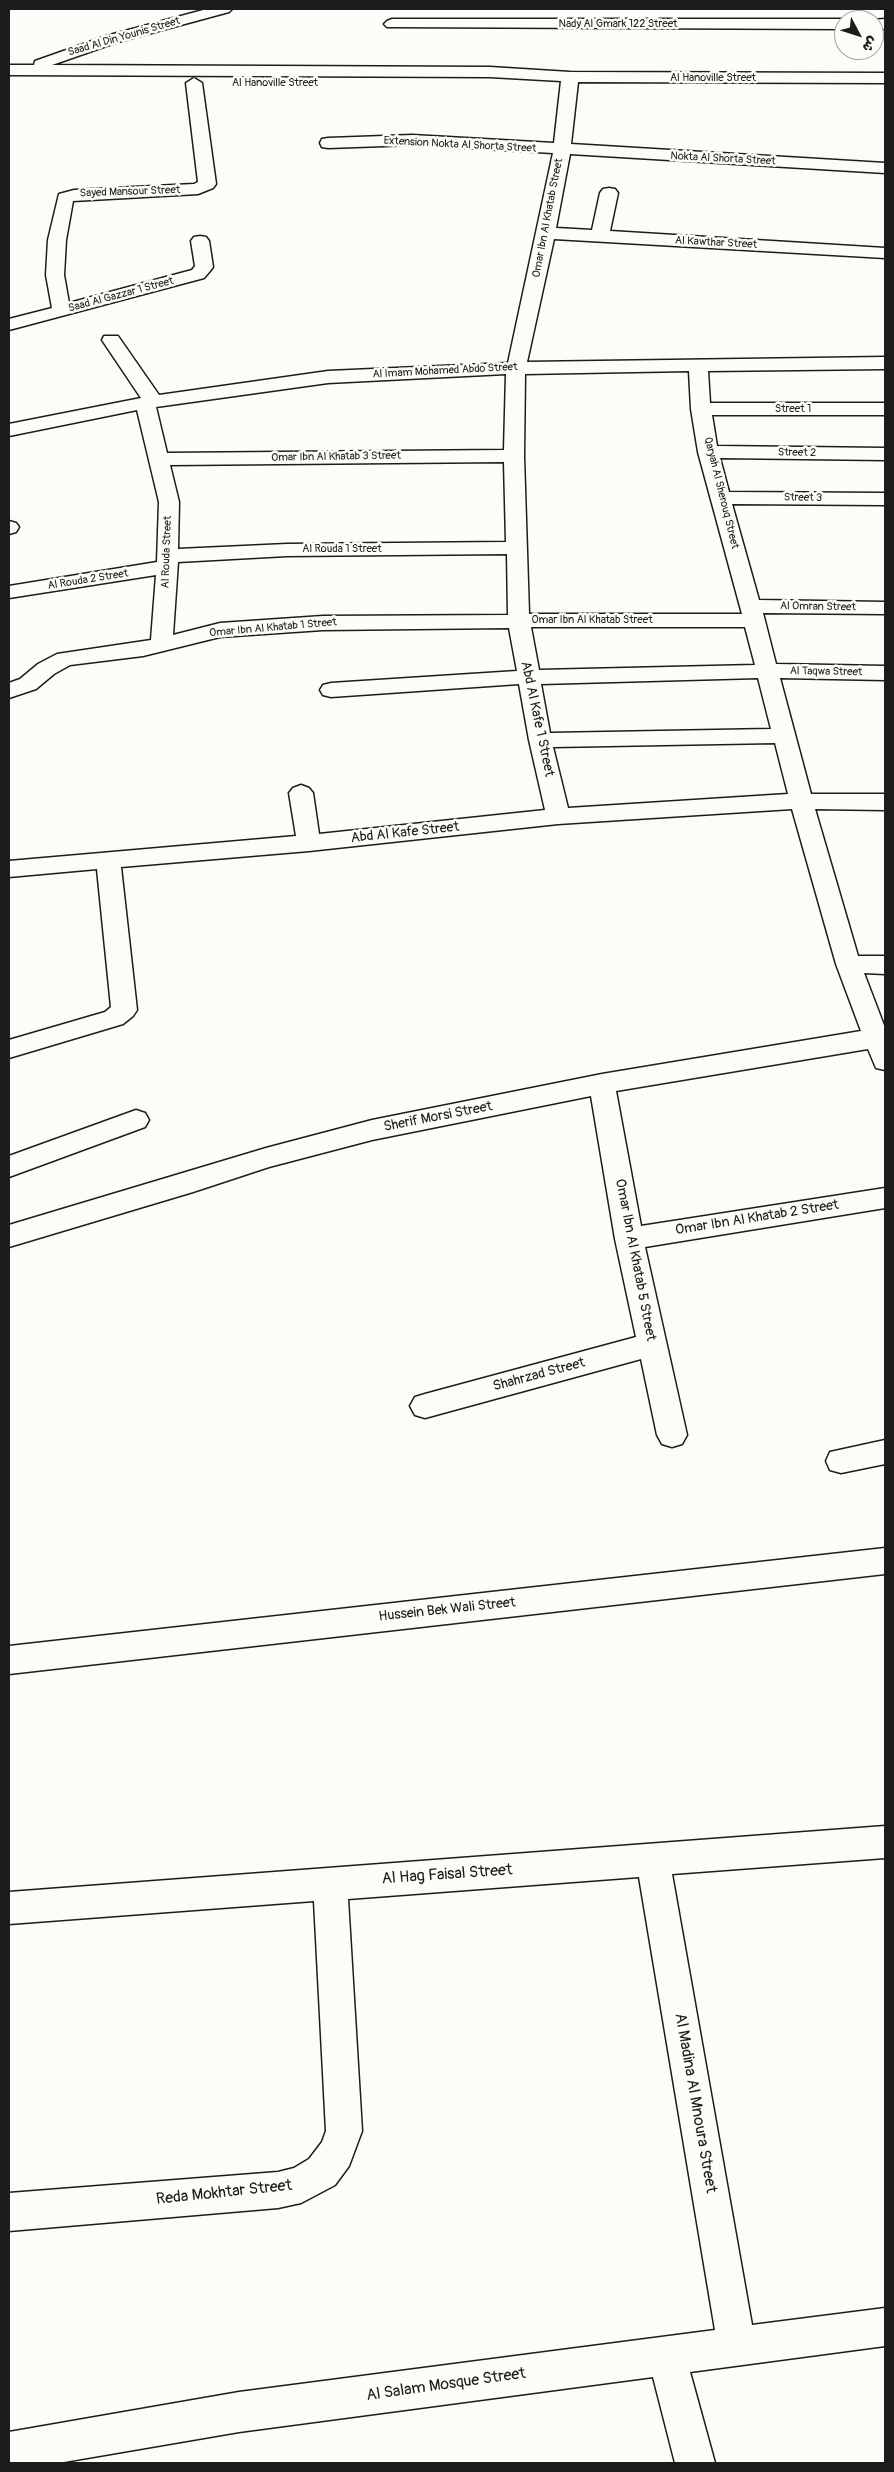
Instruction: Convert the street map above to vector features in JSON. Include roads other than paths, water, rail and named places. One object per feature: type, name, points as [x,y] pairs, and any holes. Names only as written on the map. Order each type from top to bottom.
[{"type":"street","name":"Saad Al Din Younis Street","points":[[25,70],[112,38],[224,9]]},
{"type":"street","name":"Nady Al Gmark 122 Street","points":[[392,24],[496,17],[834,24]]},
{"type":"street","name":"Al Hanoville Street","points":[[9,70],[490,72],[541,77],[885,78]]},
{"type":"street","name":"Al Hanoville Street","points":[[9,84],[511,83],[527,82],[541,77]]},
{"type":"street","name":"Omar Ibn Al Khatab Street","points":[[570,77],[562,151],[516,368],[514,456],[519,621],[752,613]]},
{"type":"street","name":"Sayed Mansour Street","points":[[62,312],[55,275],[57,240],[65,198],[74,195],[198,190],[207,184],[194,83]]},
{"type":"street","name":"Extension Nokta Al Shorta Street","points":[[328,143],[404,140],[562,151]]},
{"type":"street","name":"Nokta Al Shorta Street","points":[[562,151],[885,168]]},
{"type":"street","points":[[600,236],[609,193]]},
{"type":"street","name":"Al Kawthar Street","points":[[546,233],[885,253]]},
{"type":"street","name":"Saad Al Gazzar 1 Street","points":[[9,325],[198,274],[204,267],[200,241]]},
{"type":"street","points":[[112,340],[149,402]]},
{"type":"street","name":"Al Imam Mohamed Abdo Street","points":[[9,430],[149,402],[320,377],[516,368],[885,363]]},
{"type":"street","name":"Qaryah Al Sherouq Street","points":[[698,365],[701,409],[708,452],[752,613]]},
{"type":"street","name":"Al Rouda Street","points":[[149,402],[158,459],[169,502],[168,562],[162,644]]},
{"type":"street","name":"Street 1","points":[[701,409],[885,409]]},
{"type":"street","name":"Street 2","points":[[708,452],[885,454]]},
{"type":"street","name":"Omar Ibn Al Khatab 3 Street","points":[[158,459],[514,456]]},
{"type":"street","name":"Street 3","points":[[721,498],[885,499]]},
{"type":"street","name":"Al Rouda 1 Street","points":[[168,562],[287,550],[516,548]]},
{"type":"street","name":"Al Rouda 2 Street","points":[[9,592],[168,562]]},
{"type":"street","name":"Al Omran Street","points":[[752,613],[885,608]]},
{"type":"street","points":[[752,613],[801,801],[848,964],[881,1049]]},
{"type":"street","name":"Omar Ibn Al Khatab 1 Street","points":[[9,691],[28,684],[46,668],[66,659],[136,650],[220,630],[323,623],[519,621]]},
{"type":"street","name":"Abd Al Kafe 1 Street","points":[[519,621],[540,740],[558,816]]},
{"type":"street","name":"Al Taqwa Street","points":[[331,690],[528,677],[768,671],[885,673]]},
{"type":"street","points":[[540,740],[784,736]]},
{"type":"street","points":[[301,793],[309,843]]},
{"type":"street","name":"Abd Al Kafe Street","points":[[9,869],[108,862],[309,843],[558,816],[801,801],[885,802]]},
{"type":"street","points":[[9,1049],[114,1018],[124,1010],[108,862]]},
{"type":"street","points":[[848,964],[885,965]]},
{"type":"street","name":"Sherif Morsi Street","points":[[9,1236],[193,1182],[266,1158],[372,1130],[602,1084],[881,1049]]},
{"type":"street","name":"Omar Ibn Al Khatab 5 Street","points":[[602,1084],[629,1239],[672,1435]]},
{"type":"street","points":[[9,1167],[136,1120]]},
{"type":"street","name":"Omar Ibn Al Khatab 2 Street","points":[[629,1239],[885,1198]]},
{"type":"street","name":"Shahrzad Street","points":[[425,1406],[652,1344]]},
{"type":"street","points":[[841,1461],[885,1452]]},
{"type":"street","name":"Hussein Bek Wali Street","points":[[9,1660],[885,1561]]},
{"type":"street","name":"Al Hag Faisal Street","points":[[9,1908],[885,1842]]},
{"type":"street","name":"Al Madina Al Mnoura Street","points":[[653,1860],[737,2347]]},
{"type":"street","name":"Reda Mokhtar Street","points":[[9,2212],[278,2190],[302,2185],[322,2172],[336,2153],[344,2131],[330,1884]]},
{"type":"street","name":"Al Salam Mosque Street","points":[[9,2452],[239,2412],[885,2327]]},
{"type":"street","points":[[667,2356],[695,2463]]}]
